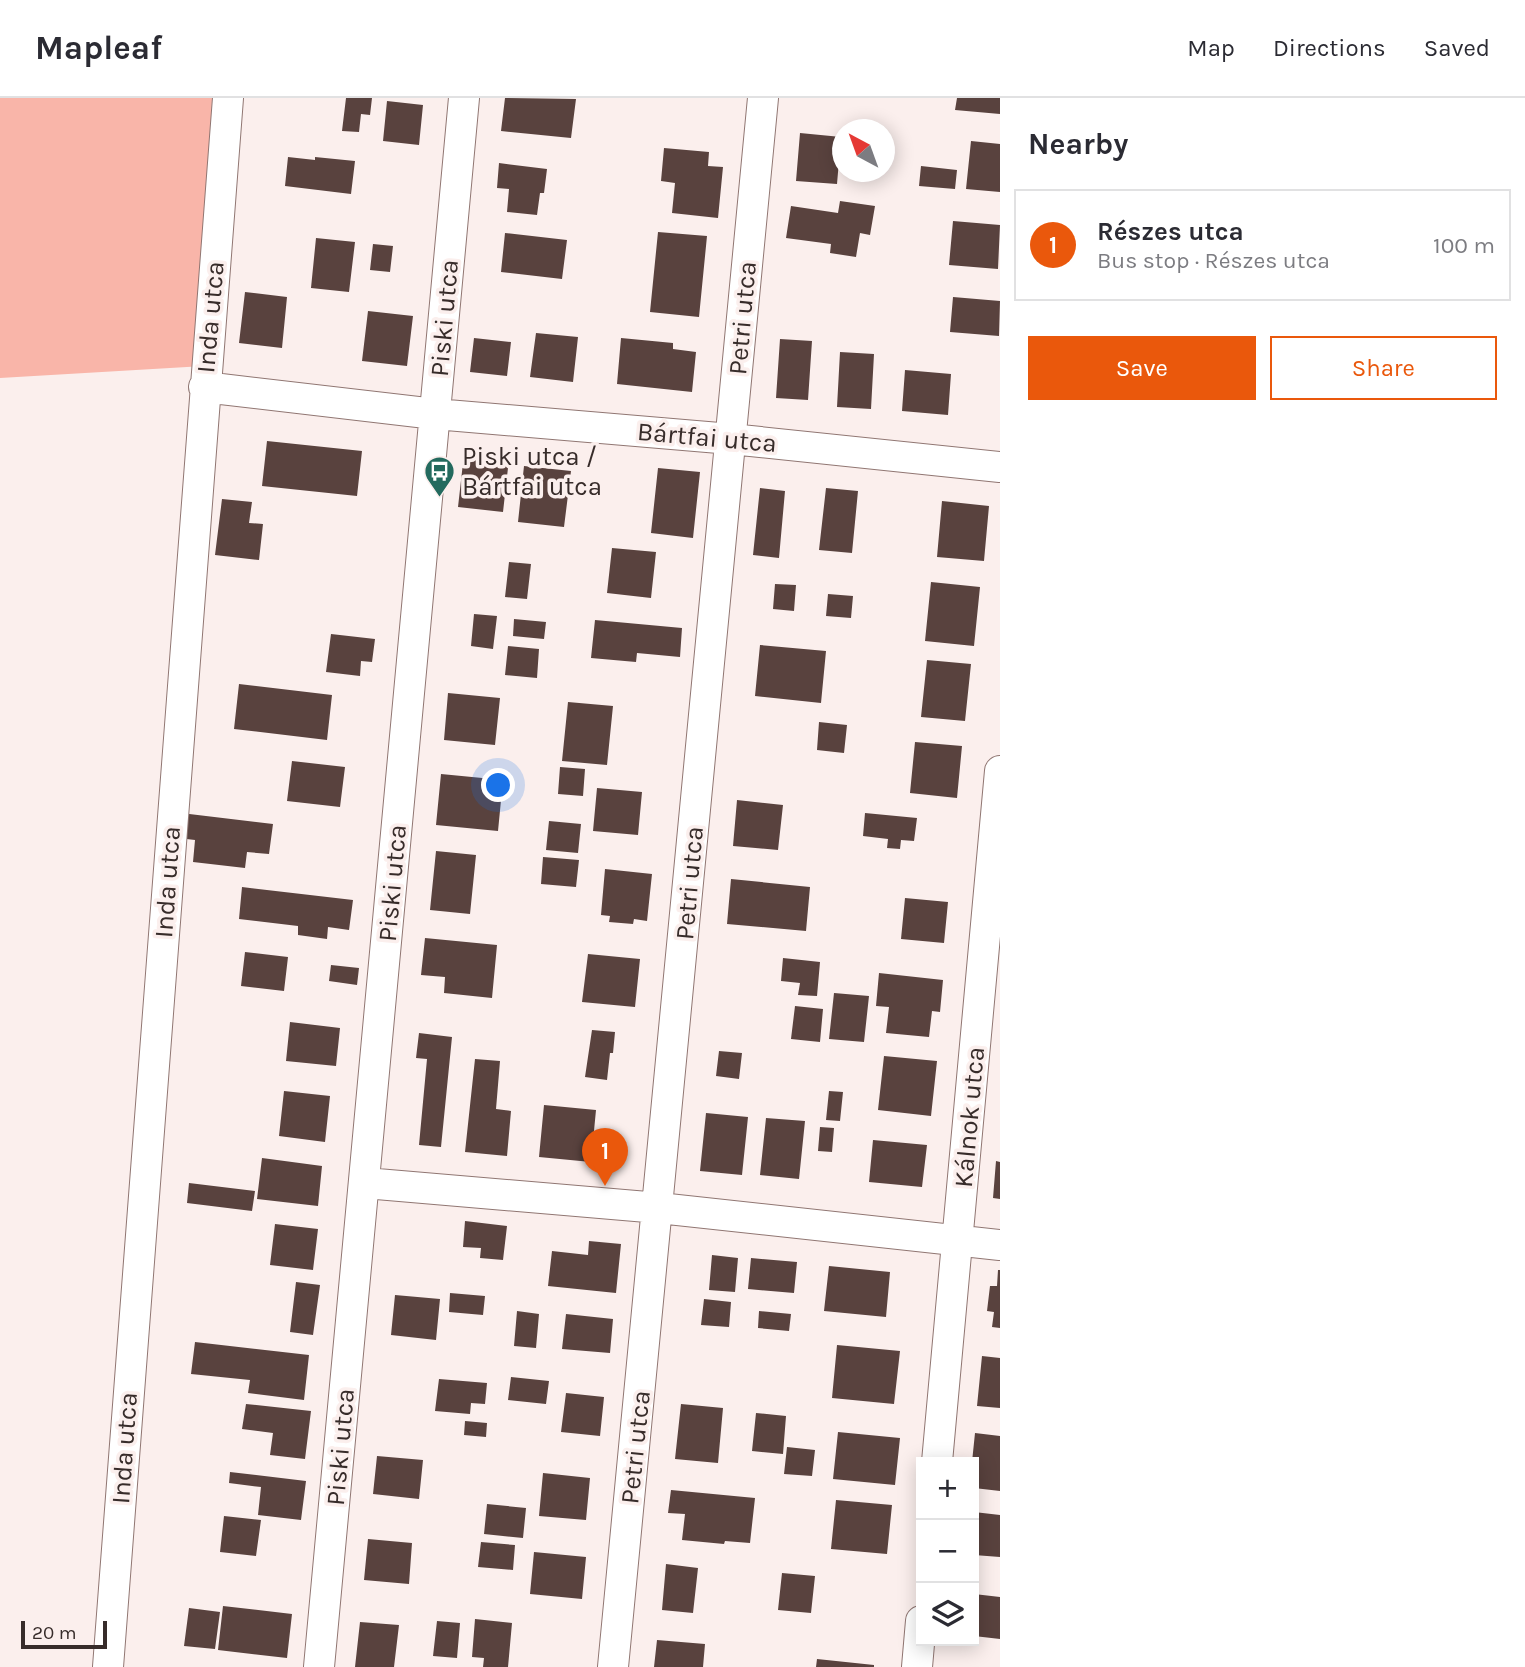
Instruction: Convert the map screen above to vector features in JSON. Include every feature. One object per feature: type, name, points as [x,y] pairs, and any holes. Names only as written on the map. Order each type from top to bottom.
[{"type":"street","name":"Inda utca","points":[[108,1667],[228,98]]},
{"type":"street","name":"Piski utca","points":[[319,1667],[464,98]]},
{"type":"street","name":"Petri utca","points":[[613,1667],[659,1208],[763,98]]},
{"type":"street","name":"Bártfai utca","points":[[204,387],[436,414],[731,439],[1000,467]]},
{"type":"street","name":"Kálnok utca","points":[[937,1457],[1000,771]]},
{"type":"street","points":[[365,1183],[659,1208],[1000,1245]]},
{"type":"street","points":[[917,1667],[919,1646]]},
{"type":"shaded area","points":[[0,98],[212,98],[204,366],[0,378]]},
{"type":"building","points":[[346,98],[372,98],[370,115],[361,114],[359,132],[342,131]]},
{"type":"building","points":[[505,98],[576,99],[571,138],[501,131]]},
{"type":"building","points":[[957,98],[1000,98],[1000,114],[955,110]]},
{"type":"building","points":[[387,101],[423,105],[419,145],[383,141]]},
{"type":"building","points":[[800,133],[832,136],[832,182],[837,184],[796,181]]},
{"type":"building","points":[[971,141],[1000,144],[1000,192],[966,189]]},
{"type":"building","points":[[664,148],[709,152],[708,166],[723,167],[718,218],[672,213],[675,183],[661,181]]},
{"type":"building","points":[[288,157],[355,161],[351,194],[285,186]]},
{"type":"building","points":[[499,163],[547,169],[544,193],[540,193],[537,215],[507,212],[509,189],[497,188]]},
{"type":"building","points":[[921,166],[957,170],[955,189],[919,186]]},
{"type":"building","points":[[840,201],[875,206],[870,235],[860,233],[856,257],[830,253],[831,244],[786,238],[791,206],[838,213]]},
{"type":"building","points":[[953,221],[1000,225],[998,269],[949,265]]},
{"type":"building","points":[[658,232],[707,236],[699,317],[650,312]]},
{"type":"building","points":[[505,233],[567,240],[562,279],[501,272]]},
{"type":"building","points":[[316,238],[355,242],[349,292],[311,288]]},
{"type":"building","points":[[373,244],[393,246],[390,272],[370,270]]},
{"type":"building","points":[[245,292],[287,297],[282,348],[239,343]]},
{"type":"building","points":[[953,297],[1000,301],[999,336],[950,332]]},
{"type":"building","points":[[368,311],[413,316],[407,366],[362,361]]},
{"type":"building","points":[[536,333],[578,337],[573,382],[530,377]]},
{"type":"building","points":[[474,338],[511,342],[507,376],[470,372]]},
{"type":"building","points":[[621,338],[673,343],[673,349],[696,352],[692,392],[617,384]]},
{"type":"building","points":[[780,339],[812,341],[808,400],[776,398]]},
{"type":"building","points":[[840,352],[874,354],[871,409],[837,407]]},
{"type":"building","points":[[905,370],[951,374],[948,415],[902,411]]},
{"type":"building","points":[[267,441],[362,451],[357,496],[262,486]]},
{"type":"building","points":[[464,454],[509,459],[503,512],[458,507]]},
{"type":"building","points":[[524,466],[571,471],[564,527],[518,522]]},
{"type":"building","points":[[658,468],[700,472],[693,538],[651,533]]},
{"type":"building","points":[[760,488],[785,491],[779,558],[753,555]]},
{"type":"building","points":[[826,488],[858,491],[852,553],[819,550]]},
{"type":"building","points":[[222,499],[252,502],[249,523],[263,524],[259,560],[215,555]]},
{"type":"building","points":[[942,501],[989,506],[984,561],[937,557]]},
{"type":"building","points":[[612,548],[656,552],[651,598],[607,593]]},
{"type":"building","points":[[509,562],[531,564],[527,599],[505,597]]},
{"type":"building","points":[[931,582],[980,587],[974,646],[925,641]]},
{"type":"building","points":[[775,584],[796,585],[794,611],[773,609]]},
{"type":"building","points":[[828,594],[853,596],[851,618],[826,616]]},
{"type":"building","points":[[474,614],[497,616],[493,649],[471,646]]},
{"type":"building","points":[[514,619],[546,622],[544,639],[513,636]]},
{"type":"building","points":[[595,620],[682,628],[680,657],[637,653],[636,662],[591,658]]},
{"type":"building","points":[[331,634],[375,639],[372,662],[361,661],[360,676],[326,672]]},
{"type":"building","points":[[760,645],[826,651],[821,703],[755,696]]},
{"type":"building","points":[[508,646],[539,649],[537,678],[505,675]]},
{"type":"building","points":[[927,660],[971,664],[965,721],[921,717]]},
{"type":"building","points":[[239,684],[332,695],[327,740],[234,729]]},
{"type":"building","points":[[448,693],[500,698],[495,745],[444,740]]},
{"type":"building","points":[[568,702],[613,706],[607,765],[562,761]]},
{"type":"building","points":[[819,722],[847,725],[844,753],[817,750]]},
{"type":"building","points":[[915,742],[962,746],[957,798],[910,793]]},
{"type":"building","points":[[292,761],[345,767],[340,807],[287,801]]},
{"type":"building","points":[[560,767],[585,769],[583,796],[558,794]]},
{"type":"building","points":[[441,774],[503,780],[498,831],[436,825]]},
{"type":"building","points":[[597,788],[642,792],[638,835],[593,831]]},
{"type":"building","points":[[737,800],[783,805],[778,850],[733,846]]},
{"type":"building","points":[[181,813],[273,824],[269,854],[247,852],[245,868],[193,862],[195,840],[178,838]]},
{"type":"building","points":[[865,813],[917,818],[914,841],[901,840],[900,849],[887,848],[888,839],[863,836]]},
{"type":"building","points":[[549,821],[581,824],[578,853],[546,850]]},
{"type":"building","points":[[436,851],[476,855],[470,914],[430,910]]},
{"type":"building","points":[[543,857],[579,860],[576,887],[541,884]]},
{"type":"building","points":[[605,869],[652,874],[647,921],[634,919],[633,924],[609,922],[610,916],[601,915]]},
{"type":"building","points":[[731,879],[810,887],[806,931],[727,924]]},
{"type":"building","points":[[242,887],[353,900],[349,930],[328,927],[327,939],[298,935],[298,926],[239,919]]},
{"type":"building","points":[[905,898],[948,902],[944,943],[901,939]]},
{"type":"building","points":[[425,938],[497,945],[492,998],[444,993],[445,977],[421,975]]},
{"type":"building","points":[[245,952],[288,957],[284,991],[241,986]]},
{"type":"building","points":[[588,954],[640,959],[635,1007],[582,1002]]},
{"type":"building","points":[[783,958],[820,962],[817,996],[798,995],[800,983],[781,981]]},
{"type":"building","points":[[331,965],[359,968],[357,985],[329,981]]},
{"type":"building","points":[[879,973],[943,980],[940,1012],[932,1011],[929,1037],[886,1033],[889,1007],[876,1006]]},
{"type":"building","points":[[834,993],[869,996],[864,1042],[829,1039]]},
{"type":"building","points":[[795,1006],[823,1009],[820,1042],[791,1039]]},
{"type":"building","points":[[290,1022],[340,1028],[336,1066],[286,1061]]},
{"type":"building","points":[[592,1030],[615,1032],[607,1080],[585,1077]]},
{"type":"building","points":[[419,1033],[452,1037],[441,1147],[419,1145],[427,1059],[416,1058]]},
{"type":"building","points":[[719,1051],[742,1053],[739,1079],[716,1076]]},
{"type":"building","points":[[884,1056],[937,1061],[931,1116],[878,1110]]},
{"type":"building","points":[[475,1059],[500,1061],[496,1109],[511,1111],[507,1156],[465,1152]]},
{"type":"building","points":[[284,1091],[330,1096],[325,1142],[279,1136]]},
{"type":"building","points":[[829,1091],[843,1092],[840,1121],[826,1120]]},
{"type":"building","points":[[544,1105],[596,1110],[591,1162],[539,1157]]},
{"type":"building","points":[[706,1113],[748,1117],[742,1175],[700,1171]]},
{"type":"building","points":[[766,1118],[805,1121],[799,1179],[760,1175]]},
{"type":"building","points":[[820,1127],[834,1128],[832,1152],[818,1151]]},
{"type":"building","points":[[873,1140],[927,1145],[922,1187],[869,1182]]},
{"type":"building","points":[[262,1158],[322,1166],[318,1206],[257,1199]]},
{"type":"building","points":[[996,1161],[1000,1162],[1000,1199],[993,1198]]},
{"type":"building","points":[[189,1183],[255,1191],[252,1211],[187,1203]]},
{"type":"building","points":[[465,1221],[507,1226],[503,1260],[480,1258],[481,1248],[463,1247]]},
{"type":"building","points":[[275,1224],[318,1229],[313,1270],[270,1265]]},
{"type":"building","points":[[589,1241],[621,1244],[616,1293],[548,1286],[552,1251],[588,1255]]},
{"type":"building","points":[[712,1255],[738,1258],[735,1292],[709,1290]]},
{"type":"building","points":[[751,1258],[797,1262],[794,1293],[748,1289]]},
{"type":"building","points":[[829,1266],[890,1272],[886,1317],[824,1311]]},
{"type":"building","points":[[998,1270],[1000,1328],[992,1327],[994,1312],[987,1311],[990,1286],[997,1286]]},
{"type":"building","points":[[296,1282],[320,1285],[313,1335],[290,1332]]},
{"type":"building","points":[[450,1293],[485,1296],[483,1315],[449,1312]]},
{"type":"building","points":[[395,1295],[440,1299],[436,1340],[391,1335]]},
{"type":"building","points":[[704,1299],[731,1302],[729,1327],[701,1325]]},
{"type":"building","points":[[517,1311],[539,1314],[536,1348],[514,1346]]},
{"type":"building","points":[[759,1311],[791,1314],[789,1331],[758,1328]]},
{"type":"building","points":[[566,1314],[613,1319],[610,1353],[562,1349]]},
{"type":"building","points":[[195,1342],[309,1355],[304,1400],[248,1393],[250,1380],[191,1374]]},
{"type":"building","points":[[837,1345],[900,1351],[894,1404],[832,1398]]},
{"type":"building","points":[[982,1356],[1000,1358],[1000,1408],[977,1406]]},
{"type":"building","points":[[511,1377],[549,1381],[546,1404],[508,1400]]},
{"type":"building","points":[[439,1379],[487,1383],[485,1404],[471,1403],[470,1414],[435,1411]]},
{"type":"building","points":[[566,1393],[604,1397],[600,1436],[561,1432]]},
{"type":"building","points":[[246,1404],[311,1411],[305,1459],[270,1455],[273,1433],[242,1429]]},
{"type":"building","points":[[681,1404],[723,1408],[718,1463],[675,1459]]},
{"type":"building","points":[[756,1413],[786,1416],[783,1454],[752,1451]]},
{"type":"building","points":[[465,1421],[487,1423],[486,1437],[464,1435]]},
{"type":"building","points":[[838,1432],[900,1438],[895,1485],[833,1479]]},
{"type":"building","points":[[975,1433],[1000,1436],[1000,1491],[979,1489],[979,1457],[973,1457]]},
{"type":"building","points":[[787,1447],[815,1450],[812,1476],[784,1474]]},
{"type":"building","points":[[377,1456],[423,1460],[419,1499],[373,1494]]},
{"type":"building","points":[[230,1472],[306,1481],[301,1520],[258,1515],[261,1487],[229,1483]]},
{"type":"building","points":[[543,1473],[590,1478],[586,1520],[539,1516]]},
{"type":"building","points":[[671,1490],[755,1498],[750,1543],[725,1541],[724,1544],[682,1540],[685,1514],[668,1513]]},
{"type":"building","points":[[836,1500],[892,1505],[887,1554],[831,1549]]},
{"type":"building","points":[[487,1504],[526,1508],[523,1538],[484,1534]]},
{"type":"building","points":[[979,1513],[1000,1515],[1000,1557],[979,1555]]},
{"type":"building","points":[[224,1516],[261,1520],[256,1556],[220,1552]]},
{"type":"building","points":[[368,1539],[412,1543],[409,1584],[364,1580]]},
{"type":"building","points":[[481,1542],[515,1545],[513,1570],[478,1567]]},
{"type":"building","points":[[534,1552],[586,1557],[582,1599],[530,1594]]},
{"type":"building","points":[[666,1564],[698,1568],[693,1613],[662,1610]]},
{"type":"building","points":[[782,1573],[815,1576],[811,1613],[778,1610]]},
{"type":"building","points":[[979,1595],[1000,1597],[1000,1639],[979,1637]]},
{"type":"building","points":[[223,1606],[292,1614],[287,1658],[218,1650]]},
{"type":"building","points":[[189,1608],[220,1612],[215,1649],[184,1646]]},
{"type":"building","points":[[475,1619],[512,1623],[508,1667],[483,1667],[484,1658],[472,1657]]},
{"type":"building","points":[[437,1621],[460,1623],[457,1658],[433,1656]]},
{"type":"building","points":[[360,1622],[399,1625],[394,1667],[355,1667]]},
{"type":"building","points":[[657,1640],[705,1644],[703,1667],[654,1667]]},
{"type":"building","points":[[817,1659],[874,1665],[874,1667],[816,1667]]},
{"type":"place","name":"Piski utca / Bártfai utca","points":[[439,498]]},
{"type":"place","name":"Részes utca","points":[[605,1186]]}]
